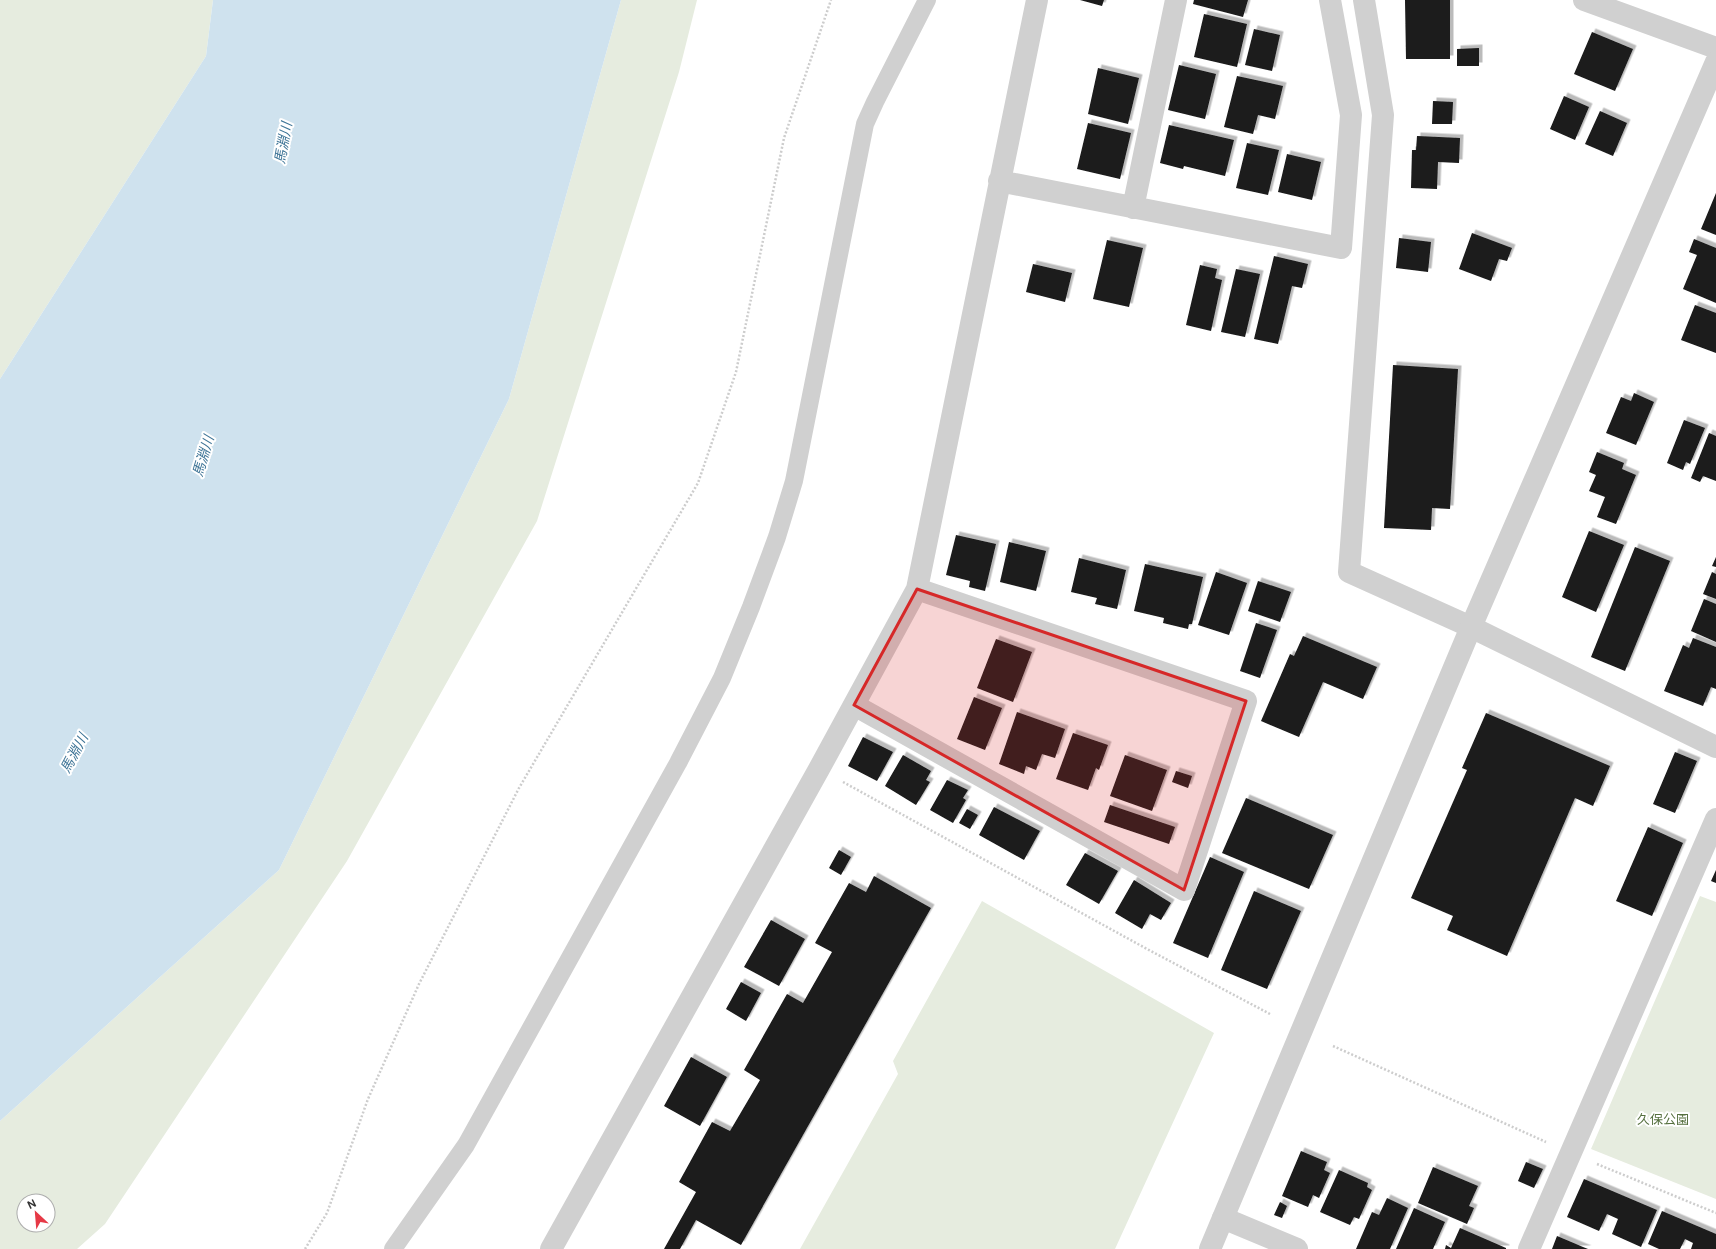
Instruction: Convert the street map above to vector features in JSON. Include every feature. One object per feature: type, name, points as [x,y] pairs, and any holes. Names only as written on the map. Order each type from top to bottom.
[{"type":"street","points":[[551,1249],[819,769],[917,589],[1037,0]]},
{"type":"street","points":[[1133,208],[1176,0]]},
{"type":"street","points":[[999,181],[1340,248],[1351,115],[1330,0]]},
{"type":"street","points":[[1364,0],[1383,115],[1349,572],[1471,627],[1716,747]]},
{"type":"street","points":[[1584,0],[1716,48]]},
{"type":"street","points":[[1210,1249],[1471,627],[1716,62]]},
{"type":"street","points":[[854,705],[1184,890],[1246,701],[917,589]]},
{"type":"street","points":[[1529,1249],[1716,819]]},
{"type":"street","points":[[1223,1218],[1297,1249]]},
{"type":"lane","points":[[393,1249],[466,1145],[678,763],[722,678],[751,607],[777,537],[794,481],[865,124],[927,0]]},
{"type":"path","points":[[305,1249],[327,1213],[368,1100],[419,984],[519,788],[698,483],[736,372],[784,138],[831,0]]},
{"type":"path","points":[[819,769],[1147,949],[1270,1014]]},
{"type":"path","points":[[1333,1046],[1571,1153],[1716,1213]]},
{"type":"highlighted area","points":[[917,589],[1246,701],[1184,890],[854,705]]},
{"type":"green space","points":[[0,0],[213,0],[206,56],[0,379]]},
{"type":"green space","points":[[621,0],[697,0],[679,72],[537,521],[347,861],[105,1224],[77,1249],[0,1249],[0,1121],[279,870],[509,399]]},
{"type":"green space","name":"久保公園","points":[[1700,896],[1716,902],[1716,1199],[1591,1149]]},
{"type":"green space","points":[[982,901],[1214,1033],[1115,1249],[800,1249],[898,1074],[893,1061]]},
{"type":"water","name":"馬淵川","points":[[213,0],[621,0],[509,399],[279,870],[0,1121],[0,379],[206,56]]},
{"type":"building","points":[[1080,0],[1104,0],[1102,6]]},
{"type":"building","points":[[1194,0],[1248,0],[1243,17],[1193,4]]},
{"type":"building","points":[[1405,0],[1450,0],[1450,59],[1406,59]]},
{"type":"building","points":[[1204,14],[1247,24],[1237,67],[1194,57]]},
{"type":"building","points":[[1254,29],[1280,35],[1272,71],[1245,65]]},
{"type":"building","points":[[1592,32],[1633,49],[1615,91],[1574,74]]},
{"type":"building","points":[[1479,48],[1479,66],[1457,66],[1457,49]]},
{"type":"building","points":[[1179,65],[1216,74],[1205,119],[1168,110]]},
{"type":"building","points":[[1098,68],[1139,78],[1128,124],[1088,114]]},
{"type":"building","points":[[1237,76],[1283,86],[1275,119],[1258,115],[1253,134],[1224,127]]},
{"type":"building","points":[[1564,96],[1589,107],[1575,140],[1550,129]]},
{"type":"building","points":[[1433,101],[1453,102],[1452,124],[1432,124]]},
{"type":"building","points":[[1600,111],[1627,123],[1613,156],[1585,144]]},
{"type":"building","points":[[1088,123],[1131,133],[1120,179],[1077,169]]},
{"type":"building","points":[[1169,125],[1234,140],[1225,176],[1184,166],[1183,169],[1160,163]]},
{"type":"building","points":[[1417,136],[1460,138],[1459,163],[1438,162],[1437,189],[1411,188],[1412,150],[1416,150]]},
{"type":"building","points":[[1247,143],[1279,150],[1268,195],[1236,188]]},
{"type":"building","points":[[1287,154],[1321,162],[1312,200],[1278,192]]},
{"type":"building","points":[[1716,193],[1716,235],[1701,229]]},
{"type":"building","points":[[1472,233],[1512,248],[1507,261],[1499,259],[1491,281],[1459,269]]},
{"type":"building","points":[[1399,238],[1431,242],[1428,272],[1396,268]]},
{"type":"building","points":[[1694,239],[1716,248],[1716,303],[1683,289],[1697,255],[1689,252]]},
{"type":"building","points":[[1107,240],[1143,248],[1129,307],[1093,299]]},
{"type":"building","points":[[1274,256],[1308,264],[1302,288],[1292,286],[1278,344],[1254,339]]},
{"type":"building","points":[[1033,264],[1072,273],[1065,302],[1026,292]]},
{"type":"building","points":[[1200,265],[1217,269],[1215,278],[1222,280],[1211,331],[1186,325]]},
{"type":"building","points":[[1236,269],[1260,274],[1245,337],[1221,332]]},
{"type":"building","points":[[1695,305],[1716,313],[1716,353],[1681,340]]},
{"type":"building","points":[[1393,365],[1458,369],[1450,509],[1432,508],[1431,530],[1384,528]]},
{"type":"building","points":[[1634,393],[1654,402],[1636,445],[1606,433],[1621,397],[1631,401]]},
{"type":"building","points":[[1684,420],[1705,428],[1690,464],[1686,462],[1683,470],[1667,463]]},
{"type":"building","points":[[1709,433],[1716,436],[1716,481],[1703,476],[1700,482],[1691,478]]},
{"type":"building","points":[[1597,452],[1624,463],[1622,469],[1636,475],[1616,524],[1597,517],[1605,497],[1589,491],[1596,475],[1589,472]]},
{"type":"building","points":[[1589,531],[1624,545],[1596,612],[1562,597]]},
{"type":"building","points":[[956,535],[996,544],[985,591],[969,587],[970,581],[946,575]]},
{"type":"building","points":[[1009,542],[1046,551],[1036,591],[1000,582]]},
{"type":"building","points":[[1635,547],[1670,561],[1625,671],[1591,657]]},
{"type":"building","points":[[1716,557],[1716,567],[1712,566]]},
{"type":"building","points":[[1079,558],[1126,570],[1117,609],[1095,604],[1097,598],[1071,592]]},
{"type":"building","points":[[1145,564],[1203,577],[1192,624],[1189,624],[1188,629],[1163,623],[1164,618],[1134,611]]},
{"type":"building","points":[[1216,572],[1247,583],[1229,635],[1198,625]]},
{"type":"building","points":[[1712,572],[1716,574],[1716,599],[1703,594]]},
{"type":"building","points":[[1258,581],[1291,592],[1280,622],[1248,611]]},
{"type":"building","points":[[1704,599],[1716,604],[1716,642],[1691,631]]},
{"type":"building","points":[[1256,623],[1277,630],[1260,678],[1240,671]]},
{"type":"building","points":[[1303,636],[1377,667],[1363,699],[1323,682],[1299,737],[1261,721],[1290,654],[1294,656]]},
{"type":"building","points":[[1693,638],[1716,647],[1716,689],[1711,687],[1703,706],[1664,691],[1683,645],[1689,648]]},
{"type":"building","points":[[996,639],[1032,652],[1013,702],[977,688]]},
{"type":"building","points":[[974,697],[1002,708],[985,750],[957,739]]},
{"type":"building","points":[[1017,712],[1065,729],[1055,758],[1042,754],[1036,770],[1026,766],[1024,774],[999,764]]},
{"type":"building","points":[[1486,713],[1610,766],[1593,806],[1575,798],[1507,956],[1447,930],[1453,916],[1411,898],[1467,770],[1462,768]]},
{"type":"building","points":[[1073,733],[1108,745],[1099,770],[1096,768],[1088,790],[1056,779]]},
{"type":"building","points":[[863,737],[893,752],[877,781],[848,766]]},
{"type":"building","points":[[1675,752],[1697,761],[1675,813],[1653,804]]},
{"type":"building","points":[[903,755],[931,771],[926,780],[930,782],[916,805],[885,786]]},
{"type":"building","points":[[1125,755],[1167,770],[1152,811],[1110,796]]},
{"type":"building","points":[[1176,771],[1192,776],[1188,788],[1172,782]]},
{"type":"building","points":[[947,780],[968,790],[963,798],[966,800],[953,823],[930,810]]},
{"type":"building","points":[[1246,798],[1333,835],[1309,889],[1222,853]]},
{"type":"building","points":[[1110,805],[1175,827],[1169,844],[1104,822]]},
{"type":"building","points":[[994,807],[1040,831],[1024,860],[979,835]]},
{"type":"building","points":[[967,809],[978,815],[970,829],[959,823]]},
{"type":"building","points":[[1648,827],[1683,843],[1652,916],[1616,901]]},
{"type":"building","points":[[839,850],[851,857],[841,875],[829,868]]},
{"type":"building","points":[[1085,853],[1118,871],[1099,904],[1066,885]]},
{"type":"building","points":[[1210,857],[1244,872],[1208,958],[1173,943]]},
{"type":"building","points":[[1716,870],[1716,883],[1711,881]]},
{"type":"building","points":[[874,876],[931,908],[741,1245],[696,1220],[680,1249],[664,1249],[696,1192],[679,1182],[712,1122],[730,1131],[760,1080],[744,1070],[787,994],[803,1003],[832,952],[815,943],[849,883],[866,892]]},
{"type":"building","points":[[1134,880],[1171,903],[1161,920],[1150,914],[1142,929],[1115,913]]},
{"type":"building","points":[[1254,891],[1301,911],[1267,989],[1221,970]]},
{"type":"building","points":[[771,920],[805,939],[779,986],[744,967]]},
{"type":"building","points":[[741,982],[761,993],[746,1021],[726,1009]]},
{"type":"building","points":[[691,1057],[727,1077],[700,1126],[664,1106]]},
{"type":"building","points":[[1301,1151],[1327,1162],[1324,1170],[1330,1173],[1319,1198],[1313,1195],[1308,1207],[1282,1196]]},
{"type":"building","points":[[1526,1162],[1543,1169],[1534,1188],[1518,1181]]},
{"type":"building","points":[[1433,1167],[1478,1186],[1469,1206],[1474,1208],[1467,1224],[1418,1203]]},
{"type":"building","points":[[1339,1170],[1368,1183],[1367,1187],[1372,1190],[1359,1219],[1354,1217],[1350,1225],[1320,1212]]},
{"type":"building","points":[[1584,1179],[1657,1210],[1641,1247],[1612,1234],[1618,1219],[1607,1214],[1599,1231],[1567,1217]]},
{"type":"building","points":[[1387,1198],[1408,1208],[1390,1249],[1356,1249],[1372,1212],[1379,1215]]},
{"type":"building","points":[[1280,1202],[1287,1206],[1282,1218],[1274,1215]]},
{"type":"building","points":[[1414,1208],[1445,1222],[1433,1249],[1396,1249]]},
{"type":"building","points":[[1662,1211],[1716,1234],[1716,1249],[1691,1249],[1693,1243],[1685,1239],[1680,1249],[1659,1249],[1648,1244]]},
{"type":"building","points":[[1460,1228],[1506,1249],[1445,1249],[1446,1245],[1451,1248]]},
{"type":"building","points":[[1557,1236],[1583,1247],[1588,1249],[1552,1249]]}]
